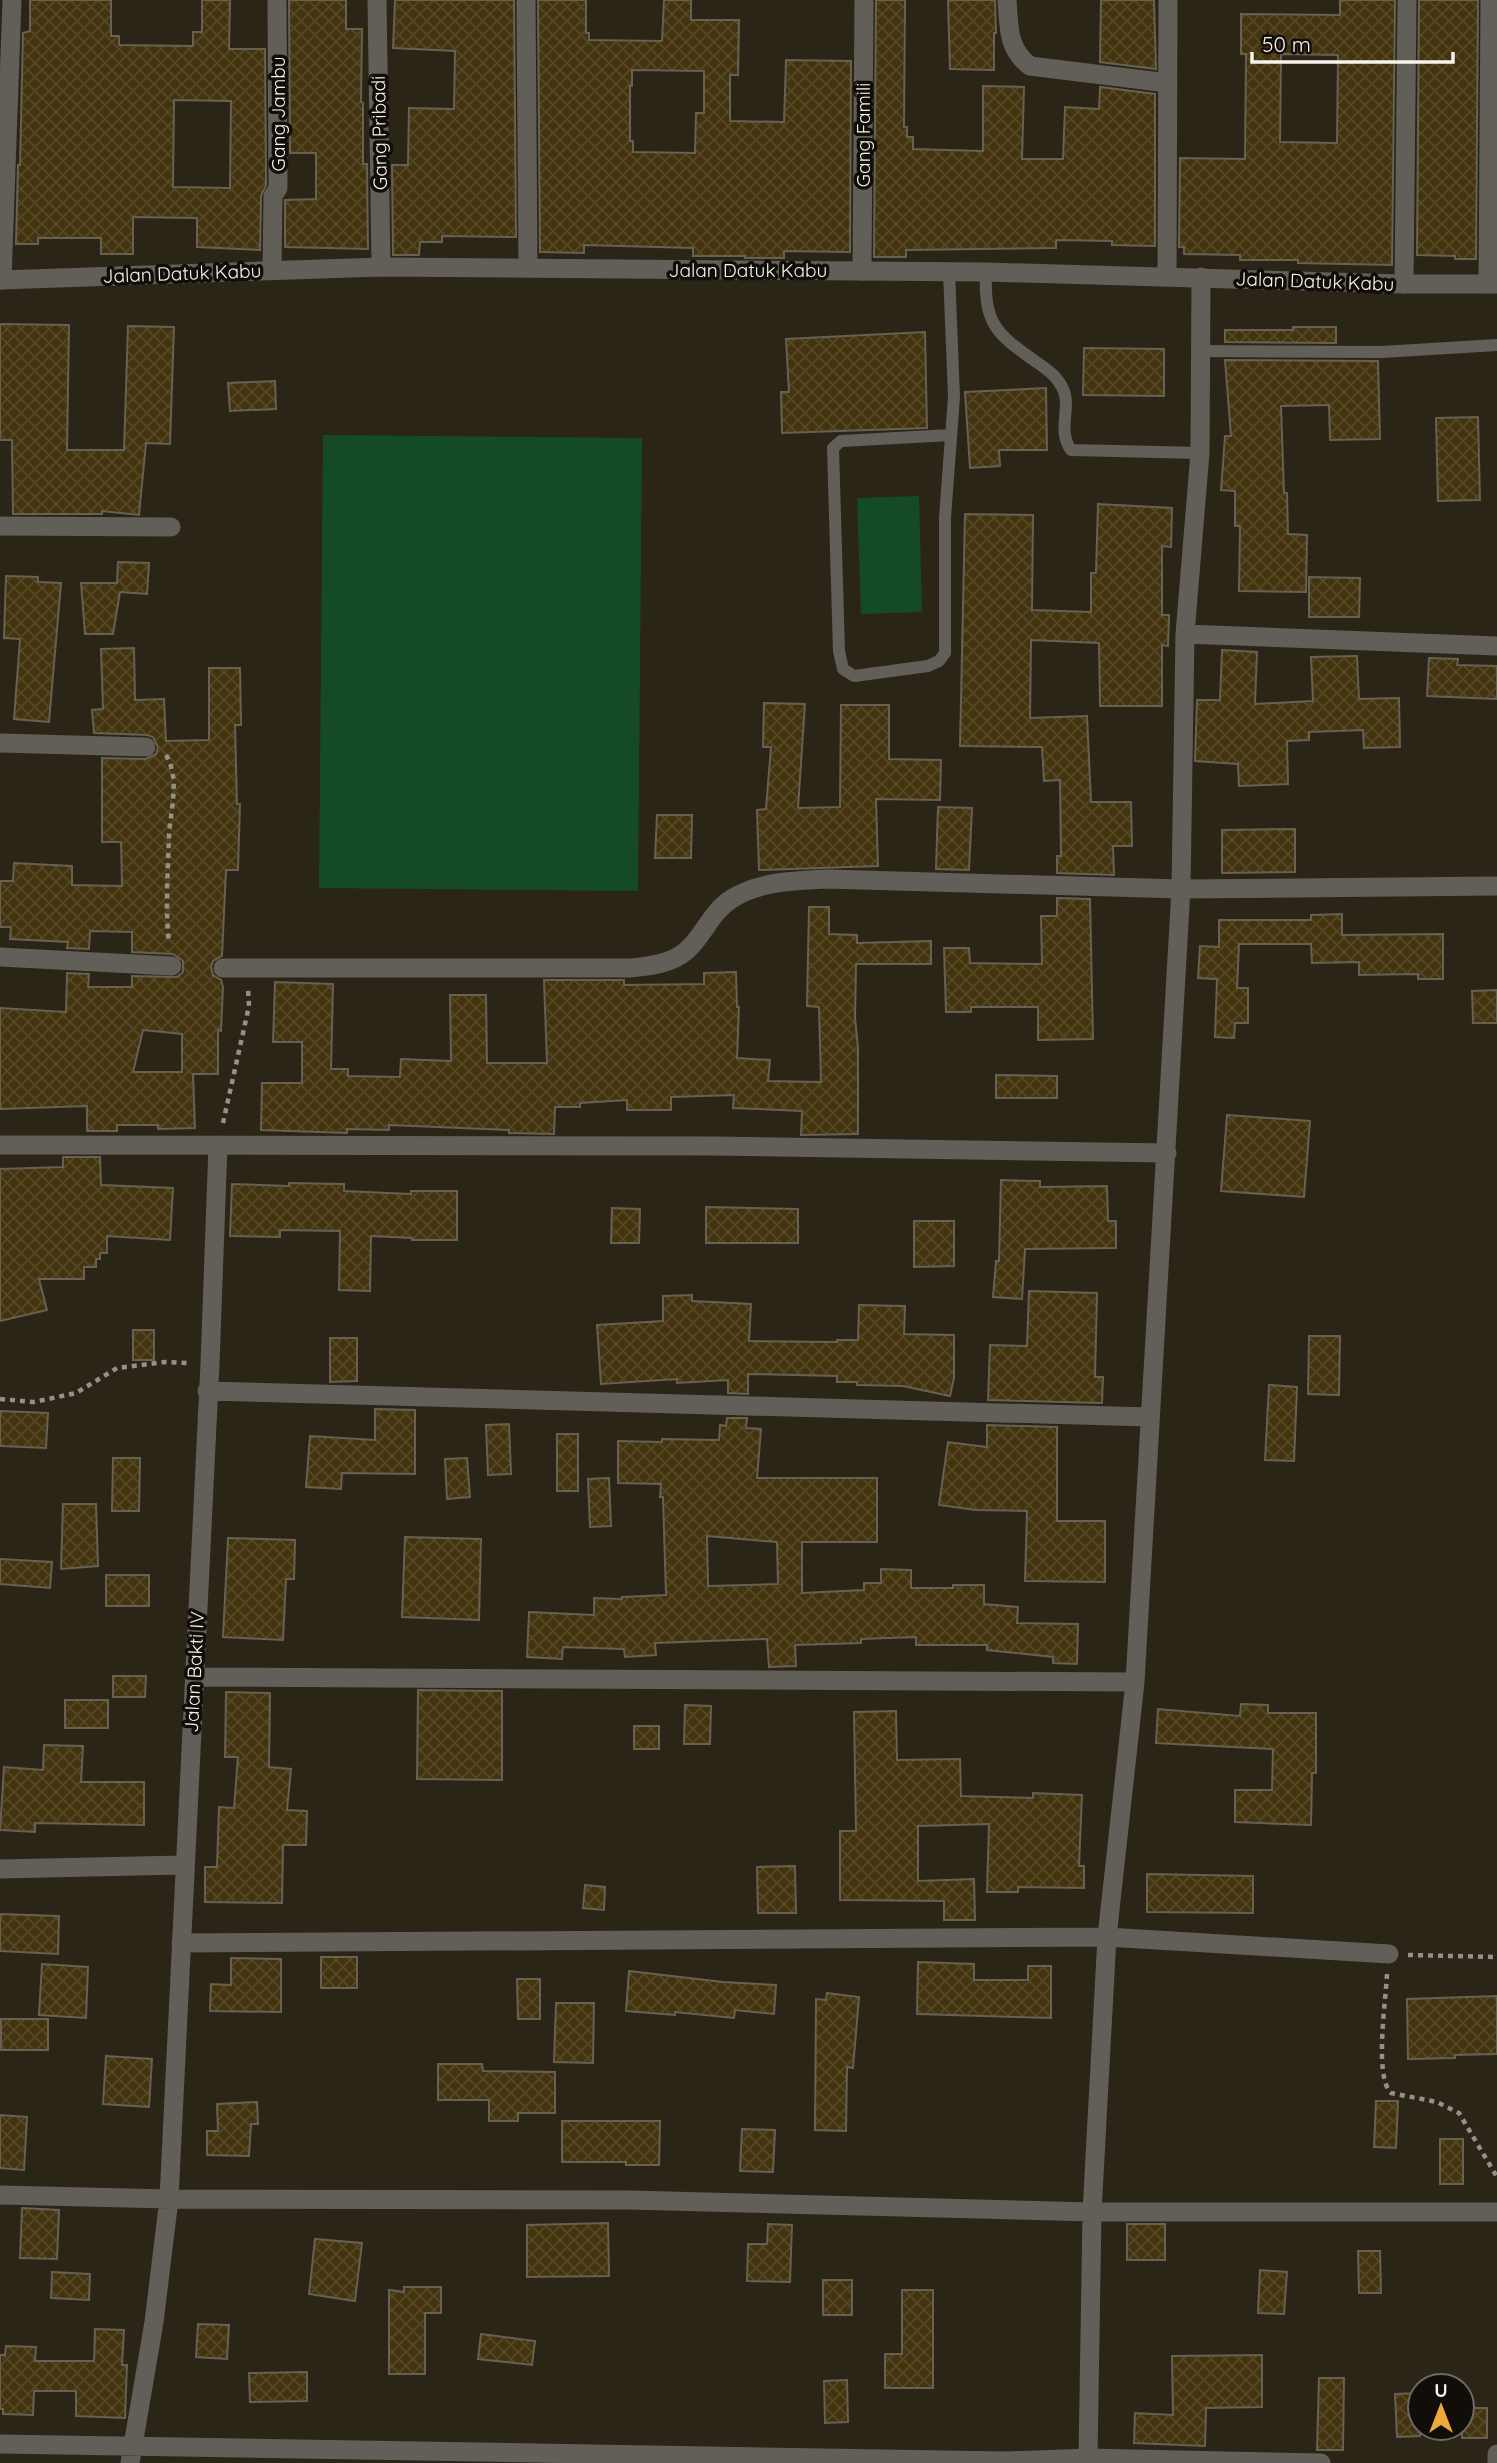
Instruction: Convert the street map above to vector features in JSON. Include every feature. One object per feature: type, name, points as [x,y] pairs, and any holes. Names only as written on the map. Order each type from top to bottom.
[{"type":"street","points":[[1,280],[12,0]]},
{"type":"street","name":"Gang Jambu","points":[[272,269],[273,196],[278,188],[277,0]]},
{"type":"street","name":"Gang Pribadi","points":[[377,0],[381,267]]},
{"type":"street","points":[[526,0],[528,268]]},
{"type":"street","name":"Gang Famili","points":[[862,271],[864,0]]},
{"type":"street","points":[[1007,0],[1009,37],[1020,58],[1030,66],[1168,83]]},
{"type":"street","points":[[1167,276],[1168,0]]},
{"type":"street","points":[[1404,284],[1407,0]]},
{"type":"street","points":[[1490,0],[1492,284]]},
{"type":"street","name":"Jalan Datuk Kabu","points":[[1,280],[381,267],[986,272],[1492,284]]},
{"type":"street","points":[[1088,2458],[1092,2212],[1107,1937],[1135,1682],[1181,889],[1185,634],[1200,453],[1201,277]]},
{"type":"street","points":[[0,526],[171,527]]},
{"type":"street","points":[[1185,634],[1497,646]]},
{"type":"street","points":[[0,743],[146,747]]},
{"type":"street","points":[[223,968],[629,968],[651,965],[675,959],[688,950],[712,916],[733,898],[786,881],[827,879],[1181,889],[1497,886]]},
{"type":"street","points":[[0,957],[172,966]]},
{"type":"street","points":[[0,1145],[701,1146],[1167,1153]]},
{"type":"street","name":"Jalan Bakti IV","points":[[132,2454],[154,2322],[169,2199],[183,1865],[210,1364],[218,1146]]},
{"type":"street","points":[[207,1391],[1149,1417]]},
{"type":"street","points":[[194,1677],[1135,1682]]},
{"type":"street","points":[[0,1869],[183,1865]]},
{"type":"street","points":[[181,1943],[1107,1937],[1389,1954]]},
{"type":"street","points":[[0,2195],[169,2199],[629,2200],[1092,2212],[1497,2212]]},
{"type":"street","points":[[0,2444],[132,2454],[1006,2461],[1088,2458],[1321,2463]]},
{"type":"street","points":[[1497,2454],[1497,2463]]},
{"type":"lane","points":[[949,272],[954,397],[945,518],[945,653],[939,661],[928,666],[854,676],[844,668],[839,651],[833,448],[841,440],[951,435]]},
{"type":"lane","points":[[986,272],[985,293],[996,331],[1059,380],[1065,393],[1065,441],[1071,450],[1200,453]]},
{"type":"lane","points":[[1200,351],[1382,352],[1497,345]]},
{"type":"path","points":[[146,747],[166,755],[173,767],[167,921],[172,966]]},
{"type":"path","points":[[218,1146],[249,1006],[249,992],[244,981],[223,968]]},
{"type":"path","points":[[0,1399],[34,1402],[76,1392],[117,1368],[165,1362],[210,1364]]},
{"type":"path","points":[[1497,1957],[1389,1954],[1382,2050],[1385,2088],[1391,2094],[1437,2102],[1459,2113],[1497,2177]]},
{"type":"green space","points":[[323,435],[642,438],[638,891],[319,888]]},
{"type":"green space","points":[[919,496],[922,612],[861,614],[857,498]]},
{"type":"building","points":[[30,0],[111,0],[111,36],[119,36],[119,45],[193,46],[193,32],[202,32],[202,0],[230,0],[229,49],[265,49],[266,185],[261,196],[260,250],[197,247],[197,218],[133,217],[133,254],[101,254],[101,238],[38,238],[38,244],[16,244],[23,33],[30,31]],"holes":[[[174,100],[231,101],[230,188],[173,187]]]},
{"type":"building","points":[[289,0],[346,0],[346,29],[362,29],[361,102],[363,164],[367,164],[368,249],[285,247],[285,200],[316,199],[316,153],[290,153]]},
{"type":"building","points":[[395,0],[514,0],[516,237],[442,236],[442,242],[420,242],[419,255],[393,255],[392,165],[408,165],[409,108],[454,109],[455,51],[393,48]]},
{"type":"building","points":[[538,0],[586,0],[586,33],[589,33],[589,40],[662,41],[664,0],[691,0],[691,20],[739,20],[738,75],[730,75],[730,121],[784,122],[786,60],[851,61],[850,252],[784,251],[784,258],[745,258],[693,256],[693,248],[584,245],[584,253],[540,252]],"holes":[[[632,70],[704,71],[704,113],[696,113],[695,153],[633,152],[633,141],[630,141]]]},
{"type":"building","points":[[876,0],[905,0],[904,127],[907,127],[907,137],[913,137],[913,149],[983,151],[983,86],[1024,87],[1022,159],[1063,159],[1065,107],[1099,109],[1100,87],[1155,94],[1155,246],[1112,245],[1112,241],[1056,240],[1056,248],[906,250],[906,257],[874,257]]},
{"type":"building","points":[[948,0],[995,0],[994,70],[950,69]]},
{"type":"building","points":[[1101,0],[1154,0],[1156,69],[1100,62]]},
{"type":"building","points":[[1340,0],[1395,0],[1392,265],[1240,260],[1240,255],[1184,254],[1184,247],[1179,247],[1180,158],[1245,159],[1246,54],[1241,54],[1241,14],[1340,15]],"holes":[[[1281,54],[1338,55],[1337,143],[1280,142]]]},
{"type":"building","points":[[1419,0],[1478,0],[1476,259],[1417,255]]},
{"type":"building","points":[[0,324],[69,325],[67,450],[124,450],[128,326],[174,327],[170,444],[146,443],[139,515],[102,511],[102,514],[13,514],[12,440],[0,440]]},
{"type":"building","points":[[1293,327],[1336,327],[1336,343],[1225,342],[1225,330],[1293,330]]},
{"type":"building","points":[[925,332],[927,428],[782,433],[781,392],[789,392],[786,339]]},
{"type":"building","points":[[1084,348],[1164,349],[1164,396],[1083,395]]},
{"type":"building","points":[[1225,360],[1378,361],[1380,439],[1330,440],[1329,405],[1281,406],[1288,534],[1307,535],[1306,592],[1239,591],[1240,526],[1235,526],[1235,491],[1221,490],[1225,436],[1231,436]]},
{"type":"building","points":[[275,381],[276,409],[230,411],[228,383]]},
{"type":"building","points":[[1046,388],[1047,450],[999,450],[1000,466],[970,468],[965,392]]},
{"type":"building","points":[[1478,417],[1480,500],[1438,501],[1436,418]]},
{"type":"building","points":[[1098,504],[1172,508],[1171,547],[1162,546],[1162,615],[1169,615],[1168,646],[1162,645],[1162,706],[1100,706],[1099,643],[1031,640],[1030,718],[1087,716],[1091,802],[1131,802],[1132,846],[1113,846],[1114,875],[1057,873],[1057,856],[1061,856],[1060,780],[1044,781],[1042,747],[960,746],[965,514],[1033,515],[1032,610],[1091,612],[1091,573],[1096,573]]},
{"type":"building","points":[[118,562],[149,563],[147,594],[120,592],[113,634],[85,634],[81,583],[117,583]]},
{"type":"building","points":[[6,576],[38,577],[38,582],[61,583],[49,722],[14,719],[20,639],[4,638]]},
{"type":"building","points":[[1309,577],[1360,578],[1359,617],[1309,617]]},
{"type":"building","points":[[134,648],[135,700],[164,699],[166,741],[209,740],[209,668],[240,668],[241,725],[235,725],[237,804],[240,804],[238,870],[226,870],[222,956],[213,961],[211,967],[213,975],[221,980],[223,987],[221,1031],[218,1030],[218,1074],[193,1074],[195,1128],[158,1129],[158,1125],[117,1125],[117,1131],[87,1131],[87,1106],[0,1109],[0,1008],[66,1012],[67,973],[89,974],[88,987],[132,987],[132,976],[177,977],[183,972],[183,961],[173,954],[132,952],[132,932],[90,931],[89,949],[67,948],[68,942],[10,939],[11,927],[0,927],[0,881],[13,881],[14,863],[72,866],[72,885],[122,886],[121,842],[102,842],[102,758],[146,759],[156,754],[158,747],[153,737],[147,735],[94,733],[92,710],[103,709],[101,649]],"holes":[[[143,1030],[182,1034],[182,1072],[133,1072]]]},
{"type":"building","points":[[1222,650],[1257,652],[1255,704],[1313,701],[1311,657],[1357,656],[1359,699],[1399,698],[1400,747],[1364,748],[1363,730],[1309,732],[1309,740],[1287,741],[1288,784],[1239,786],[1238,764],[1195,761],[1197,700],[1220,700]]},
{"type":"building","points":[[1429,658],[1458,659],[1457,665],[1497,666],[1497,699],[1427,696]]},
{"type":"building","points":[[764,703],[805,704],[798,808],[840,807],[841,705],[889,705],[889,759],[941,760],[940,800],[876,799],[878,866],[759,870],[757,810],[766,809],[771,747],[763,747]]},
{"type":"building","points":[[938,807],[972,808],[969,870],[936,869]]},
{"type":"building","points":[[657,815],[692,815],[691,858],[655,858]]},
{"type":"building","points":[[1295,829],[1295,872],[1222,873],[1222,830]]},
{"type":"building","points":[[1057,898],[1090,899],[1093,1039],[1038,1040],[1038,1007],[971,1007],[971,1012],[946,1012],[944,948],[969,948],[970,963],[1042,964],[1041,916],[1057,916]]},
{"type":"building","points":[[809,907],[829,907],[829,934],[857,935],[857,943],[931,941],[931,964],[856,964],[858,1134],[801,1135],[802,1111],[733,1108],[734,1095],[671,1097],[671,1110],[627,1110],[627,1100],[580,1103],[580,1107],[555,1107],[554,1134],[389,1125],[389,1130],[347,1129],[347,1133],[261,1130],[262,1083],[302,1083],[302,1042],[273,1042],[275,982],[333,984],[331,1069],[348,1069],[348,1076],[400,1077],[401,1059],[451,1061],[450,995],[486,995],[487,1063],[547,1063],[544,980],[624,980],[624,985],[704,984],[704,973],[736,972],[739,1007],[737,1058],[770,1060],[768,1081],[821,1082],[819,1007],[807,1006]]},
{"type":"building","points":[[1342,914],[1342,935],[1443,934],[1443,979],[1418,979],[1418,974],[1359,975],[1359,962],[1312,963],[1311,944],[1239,944],[1237,988],[1248,988],[1248,1023],[1235,1023],[1234,1038],[1215,1037],[1217,979],[1198,978],[1200,946],[1219,947],[1219,920],[1311,920],[1311,915]]},
{"type":"building","points":[[1497,990],[1497,1023],[1473,1023],[1472,991]]},
{"type":"building","points":[[996,1075],[1057,1076],[1057,1098],[996,1098]]},
{"type":"building","points":[[1227,1115],[1310,1121],[1304,1197],[1221,1191]]},
{"type":"building","points":[[63,1157],[100,1157],[101,1185],[173,1188],[170,1240],[107,1236],[107,1253],[100,1253],[100,1259],[96,1259],[96,1267],[84,1267],[84,1279],[39,1279],[47,1310],[0,1321],[0,1169],[63,1167]]},
{"type":"building","points":[[1001,1180],[1040,1181],[1040,1187],[1107,1186],[1108,1221],[1116,1221],[1116,1248],[1025,1249],[1022,1299],[993,1297],[996,1261],[999,1261]]},
{"type":"building","points":[[289,1183],[344,1184],[344,1191],[411,1194],[411,1191],[457,1191],[457,1240],[371,1236],[370,1291],[339,1290],[340,1231],[280,1230],[280,1237],[230,1236],[232,1184],[289,1186]]},
{"type":"building","points":[[706,1207],[798,1209],[798,1243],[706,1243]]},
{"type":"building","points":[[612,1208],[640,1209],[639,1243],[611,1243]]},
{"type":"building","points":[[914,1221],[954,1221],[954,1266],[914,1267]]},
{"type":"building","points":[[1029,1291],[1097,1293],[1095,1377],[1103,1377],[1102,1403],[988,1400],[990,1345],[1027,1346]]},
{"type":"building","points":[[692,1295],[692,1301],[751,1304],[749,1341],[858,1340],[859,1305],[905,1306],[904,1334],[954,1335],[954,1378],[950,1396],[903,1386],[837,1382],[837,1376],[748,1374],[748,1394],[728,1393],[728,1380],[677,1383],[677,1379],[601,1384],[597,1325],[663,1321],[663,1296]]},
{"type":"building","points":[[133,1330],[154,1330],[154,1360],[133,1360]]},
{"type":"building","points":[[1309,1336],[1340,1336],[1339,1395],[1308,1394]]},
{"type":"building","points":[[330,1338],[357,1338],[357,1381],[330,1382]]},
{"type":"building","points":[[1269,1385],[1297,1387],[1294,1461],[1265,1460]]},
{"type":"building","points":[[375,1409],[415,1410],[415,1474],[342,1473],[341,1489],[306,1487],[310,1436],[375,1440]]},
{"type":"building","points":[[0,1411],[48,1413],[46,1448],[0,1446]]},
{"type":"building","points":[[727,1418],[747,1418],[746,1428],[761,1429],[757,1478],[877,1478],[877,1542],[802,1542],[802,1593],[864,1590],[864,1583],[881,1583],[881,1569],[911,1570],[911,1588],[984,1585],[984,1604],[1018,1607],[1017,1623],[1078,1624],[1077,1664],[1053,1663],[1053,1657],[987,1650],[987,1645],[916,1645],[916,1637],[861,1639],[861,1643],[795,1645],[796,1666],[769,1667],[767,1639],[655,1643],[656,1655],[625,1657],[624,1649],[563,1647],[562,1659],[527,1657],[529,1612],[594,1615],[594,1598],[622,1599],[666,1595],[661,1484],[618,1483],[618,1441],[719,1440],[720,1425],[726,1426]],"holes":[[[707,1536],[777,1542],[778,1584],[708,1586]]]},
{"type":"building","points":[[509,1424],[511,1474],[488,1475],[486,1425]]},
{"type":"building","points":[[987,1425],[1057,1427],[1057,1521],[1105,1521],[1105,1582],[1025,1581],[1027,1511],[976,1510],[939,1505],[948,1442],[987,1447]]},
{"type":"building","points":[[557,1434],[578,1434],[578,1491],[557,1491]]},
{"type":"building","points":[[113,1458],[140,1458],[139,1511],[112,1511]]},
{"type":"building","points":[[467,1458],[470,1497],[447,1499],[445,1459]]},
{"type":"building","points":[[609,1478],[611,1526],[590,1527],[588,1479]]},
{"type":"building","points":[[63,1504],[96,1504],[98,1566],[61,1569]]},
{"type":"building","points":[[405,1537],[481,1539],[479,1620],[402,1617]]},
{"type":"building","points":[[228,1538],[295,1540],[294,1579],[286,1579],[283,1640],[223,1637]]},
{"type":"building","points":[[0,1559],[52,1562],[50,1588],[0,1584]]},
{"type":"building","points":[[106,1575],[149,1575],[149,1606],[106,1606]]},
{"type":"building","points":[[113,1676],[146,1676],[145,1697],[113,1697]]},
{"type":"building","points":[[418,1690],[502,1691],[502,1780],[417,1779]]},
{"type":"building","points":[[226,1692],[270,1693],[269,1767],[291,1769],[287,1810],[307,1811],[306,1845],[283,1845],[282,1903],[205,1902],[205,1867],[217,1867],[219,1807],[234,1808],[238,1757],[225,1757]]},
{"type":"building","points":[[65,1700],[108,1700],[108,1728],[65,1728]]},
{"type":"building","points":[[1241,1704],[1268,1705],[1268,1713],[1316,1713],[1316,1773],[1312,1773],[1311,1825],[1235,1822],[1235,1790],[1272,1790],[1273,1749],[1156,1743],[1158,1709],[1240,1716]]},
{"type":"building","points":[[685,1705],[711,1706],[710,1744],[684,1744]]},
{"type":"building","points":[[896,1711],[897,1760],[960,1759],[961,1796],[1033,1798],[1033,1793],[1082,1795],[1079,1866],[1084,1866],[1084,1888],[1018,1887],[1018,1892],[987,1892],[989,1824],[918,1826],[918,1881],[974,1879],[975,1920],[944,1920],[944,1901],[840,1900],[840,1831],[856,1831],[854,1712]]},
{"type":"building","points":[[634,1726],[659,1726],[659,1749],[634,1749]]},
{"type":"building","points":[[44,1745],[83,1746],[81,1782],[144,1782],[144,1825],[35,1823],[35,1832],[0,1830],[4,1767],[43,1770]]},
{"type":"building","points":[[795,1866],[796,1913],[758,1913],[757,1867]]},
{"type":"building","points":[[1147,1874],[1253,1876],[1253,1913],[1147,1912]]},
{"type":"building","points":[[585,1885],[605,1887],[604,1910],[583,1908]]},
{"type":"building","points":[[0,1914],[59,1916],[58,1954],[0,1951]]},
{"type":"building","points":[[321,1957],[357,1957],[357,1988],[321,1988]]},
{"type":"building","points":[[231,1958],[281,1959],[281,2012],[210,2011],[211,1984],[231,1985]]},
{"type":"building","points":[[918,1962],[974,1964],[974,1980],[1028,1980],[1028,1966],[1051,1966],[1051,2018],[917,2014]]},
{"type":"building","points":[[42,1964],[88,1967],[86,2018],[39,2015]]},
{"type":"building","points":[[629,1971],[776,1985],[774,2014],[735,2010],[734,2018],[675,2012],[675,2015],[626,2011]]},
{"type":"building","points":[[517,1979],[540,1979],[540,2019],[518,2019]]},
{"type":"building","points":[[827,1993],[859,1997],[853,2068],[847,2067],[846,2131],[815,2130],[816,1999],[826,2000]]},
{"type":"building","points":[[1497,1996],[1497,2054],[1408,2059],[1407,1999]]},
{"type":"building","points":[[556,2003],[594,2003],[593,2063],[554,2062]]},
{"type":"building","points":[[1,2019],[48,2019],[48,2050],[1,2050]]},
{"type":"building","points":[[106,2056],[152,2059],[149,2107],[103,2104]]},
{"type":"building","points":[[438,2064],[482,2064],[483,2071],[555,2072],[555,2113],[518,2113],[518,2121],[489,2121],[489,2100],[438,2100]]},
{"type":"building","points":[[1376,2101],[1398,2101],[1396,2148],[1374,2147]]},
{"type":"building","points":[[257,2102],[258,2124],[251,2124],[249,2156],[207,2155],[207,2131],[218,2131],[217,2104]]},
{"type":"building","points":[[0,2115],[27,2117],[24,2170],[0,2168]]},
{"type":"building","points":[[562,2121],[660,2121],[659,2165],[562,2162]]},
{"type":"building","points":[[742,2129],[775,2130],[773,2172],[740,2171]]},
{"type":"building","points":[[1440,2139],[1463,2139],[1463,2184],[1440,2184]]},
{"type":"building","points":[[22,2208],[59,2210],[57,2259],[20,2258]]},
{"type":"building","points":[[608,2223],[609,2276],[527,2277],[527,2225]]},
{"type":"building","points":[[768,2224],[792,2225],[790,2282],[747,2281],[748,2244],[767,2244]]},
{"type":"building","points":[[1127,2224],[1165,2224],[1165,2260],[1127,2260]]},
{"type":"building","points":[[315,2239],[362,2243],[355,2301],[309,2294]]},
{"type":"building","points":[[1358,2251],[1380,2251],[1381,2293],[1359,2293]]},
{"type":"building","points":[[1260,2270],[1287,2272],[1284,2314],[1258,2313]]},
{"type":"building","points":[[52,2272],[90,2274],[89,2300],[51,2298]]},
{"type":"building","points":[[823,2280],[852,2280],[852,2315],[823,2315]]},
{"type":"building","points":[[404,2287],[441,2287],[441,2313],[425,2313],[425,2374],[389,2374],[389,2290],[404,2292]]},
{"type":"building","points":[[902,2290],[933,2290],[933,2388],[885,2388],[885,2354],[902,2354]]},
{"type":"building","points":[[198,2324],[229,2325],[227,2359],[196,2357]]},
{"type":"building","points":[[95,2329],[124,2330],[122,2365],[127,2365],[125,2418],[76,2416],[76,2391],[34,2391],[33,2415],[3,2414],[3,2409],[0,2409],[0,2355],[5,2355],[6,2346],[36,2347],[35,2361],[94,2361]]},
{"type":"building","points":[[481,2334],[535,2341],[532,2365],[478,2359]]},
{"type":"building","points":[[1262,2355],[1262,2407],[1206,2408],[1205,2446],[1134,2443],[1135,2413],[1173,2415],[1172,2356]]},
{"type":"building","points":[[307,2372],[307,2401],[250,2402],[249,2373]]},
{"type":"building","points":[[1319,2378],[1344,2378],[1343,2450],[1317,2450]]},
{"type":"building","points":[[847,2380],[848,2422],[825,2423],[824,2381]]},
{"type":"building","points":[[1395,2394],[1406,2394],[1406,2437],[1397,2437]]},
{"type":"building","points":[[1476,2408],[1487,2408],[1487,2438],[1476,2438]]}]
